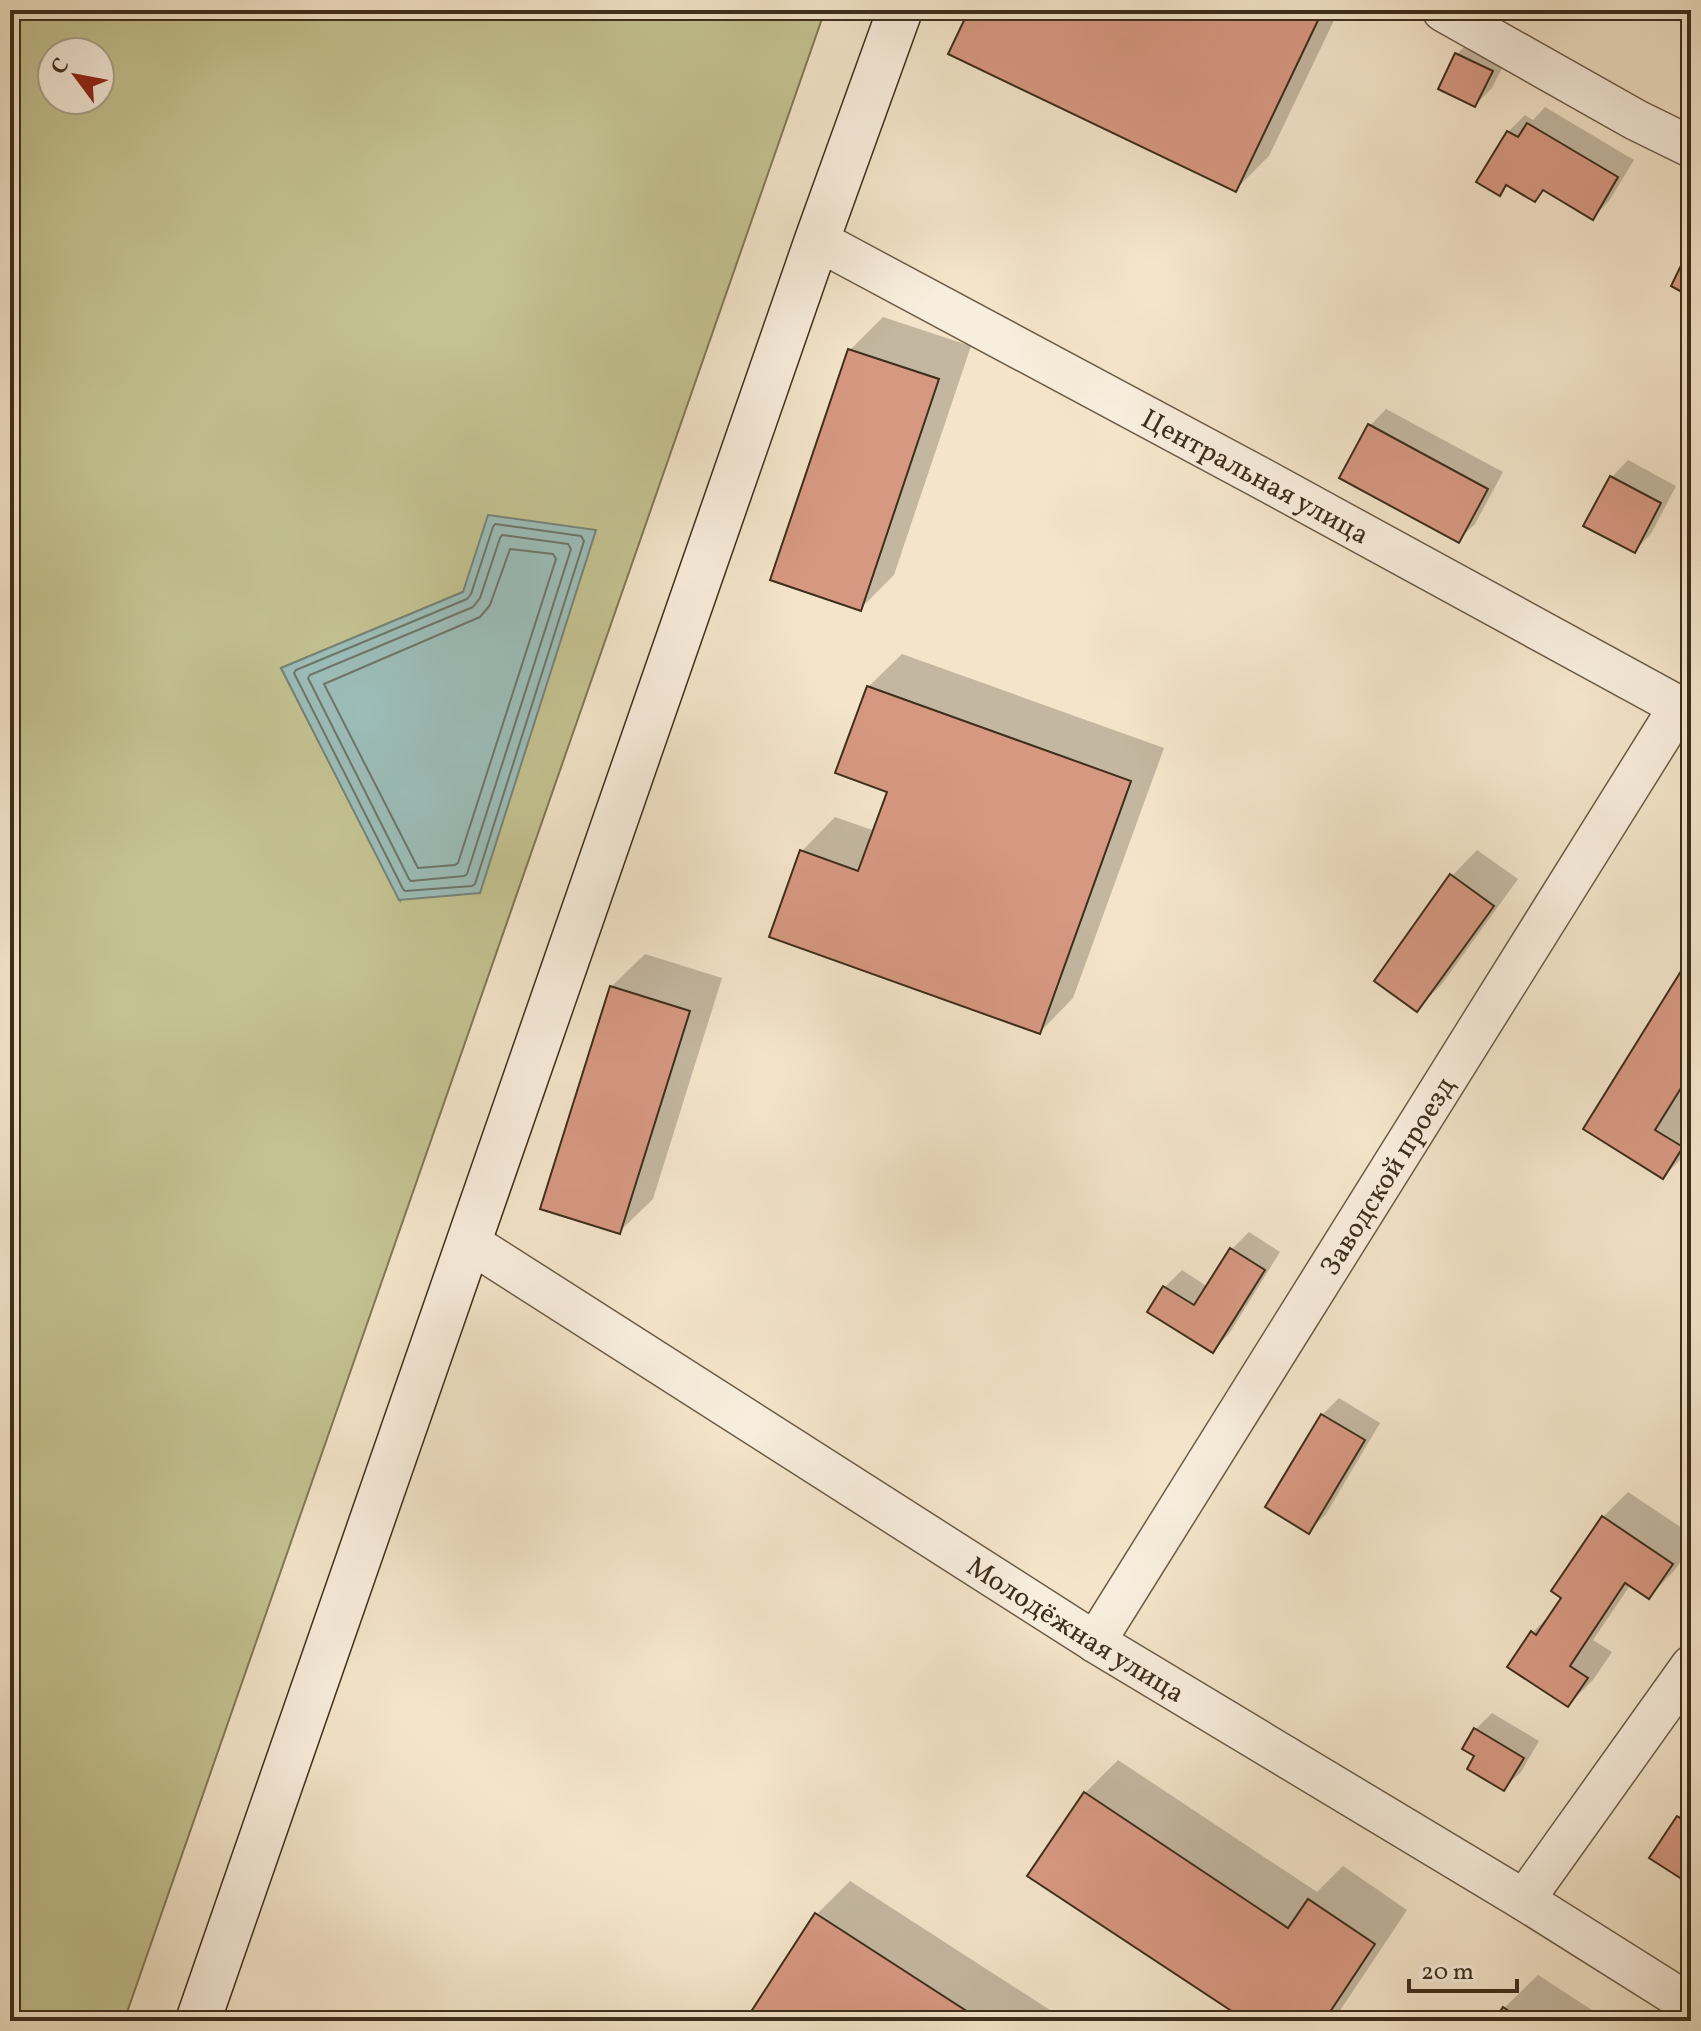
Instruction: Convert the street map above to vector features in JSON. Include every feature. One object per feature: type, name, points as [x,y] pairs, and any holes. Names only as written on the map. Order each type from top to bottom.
[{"type":"main road","points":[[198,2021],[817,240],[900,10]]},
{"type":"street","points":[[1443,11],[1636,120],[1691,147]]},
{"type":"street","name":"Центральная улица","points":[[817,240],[1685,710]]},
{"type":"street","name":"Заводской проезд","points":[[1095,1642],[1685,710]]},
{"type":"street","name":"Молодёжная улица","points":[[469,1242],[1095,1642],[1524,1900],[1691,2005]]},
{"type":"street","points":[[1524,1900],[1691,1666]]},
{"type":"shaded area","points":[[10,10],[825,10],[124,2021],[10,2021]],"holes":[[[463,592],[400,900],[281,668]]]},
{"type":"water","points":[[488,515],[596,530],[480,893],[399,900],[281,668],[463,592]]},
{"type":"building","points":[[969,10],[1322,12],[1236,192],[948,54]]},
{"type":"building","points":[[1455,53],[1493,71],[1475,107],[1438,89]]},
{"type":"building","points":[[1527,123],[1618,177],[1593,220],[1543,190],[1535,202],[1506,185],[1500,196],[1476,182],[1507,131],[1518,137]]},
{"type":"building","points":[[1691,245],[1691,297],[1671,286]]},
{"type":"building","points":[[848,349],[939,379],[861,611],[770,580]]},
{"type":"building","points":[[1368,424],[1488,489],[1459,543],[1339,478]]},
{"type":"building","points":[[1610,476],[1661,503],[1635,553],[1583,526]]},
{"type":"building","points":[[867,686],[1131,781],[1040,1034],[769,937],[800,850],[858,871],[887,792],[835,773]]},
{"type":"building","points":[[1450,874],[1494,906],[1417,1012],[1374,981]]},
{"type":"building","points":[[1691,955],[1691,1072],[1655,1130],[1683,1147],[1663,1179],[1583,1129]]},
{"type":"building","points":[[610,986],[690,1011],[620,1234],[540,1209]]},
{"type":"building","points":[[1230,1248],[1265,1270],[1213,1353],[1147,1312],[1163,1286],[1194,1305]]},
{"type":"building","points":[[1321,1414],[1365,1440],[1309,1534],[1265,1507]]},
{"type":"building","points":[[1602,1516],[1673,1564],[1649,1599],[1625,1583],[1570,1666],[1588,1678],[1568,1707],[1507,1667],[1531,1631],[1536,1635],[1561,1598],[1551,1591]]},
{"type":"building","points":[[1474,1728],[1524,1758],[1504,1791],[1467,1769],[1474,1756],[1462,1749]]},
{"type":"building","points":[[1084,1792],[1288,1928],[1308,1899],[1375,1944],[1324,2021],[1235,2021],[1239,2016],[1027,1876]]},
{"type":"building","points":[[1677,1816],[1691,1825],[1691,1885],[1649,1858]]},
{"type":"building","points":[[815,1913],[982,2021],[745,2021]]},
{"type":"building","points":[[1503,2007],[1524,2021],[1494,2021]]},
{"type":"railway","points":[[1669,10],[1691,21]]}]
